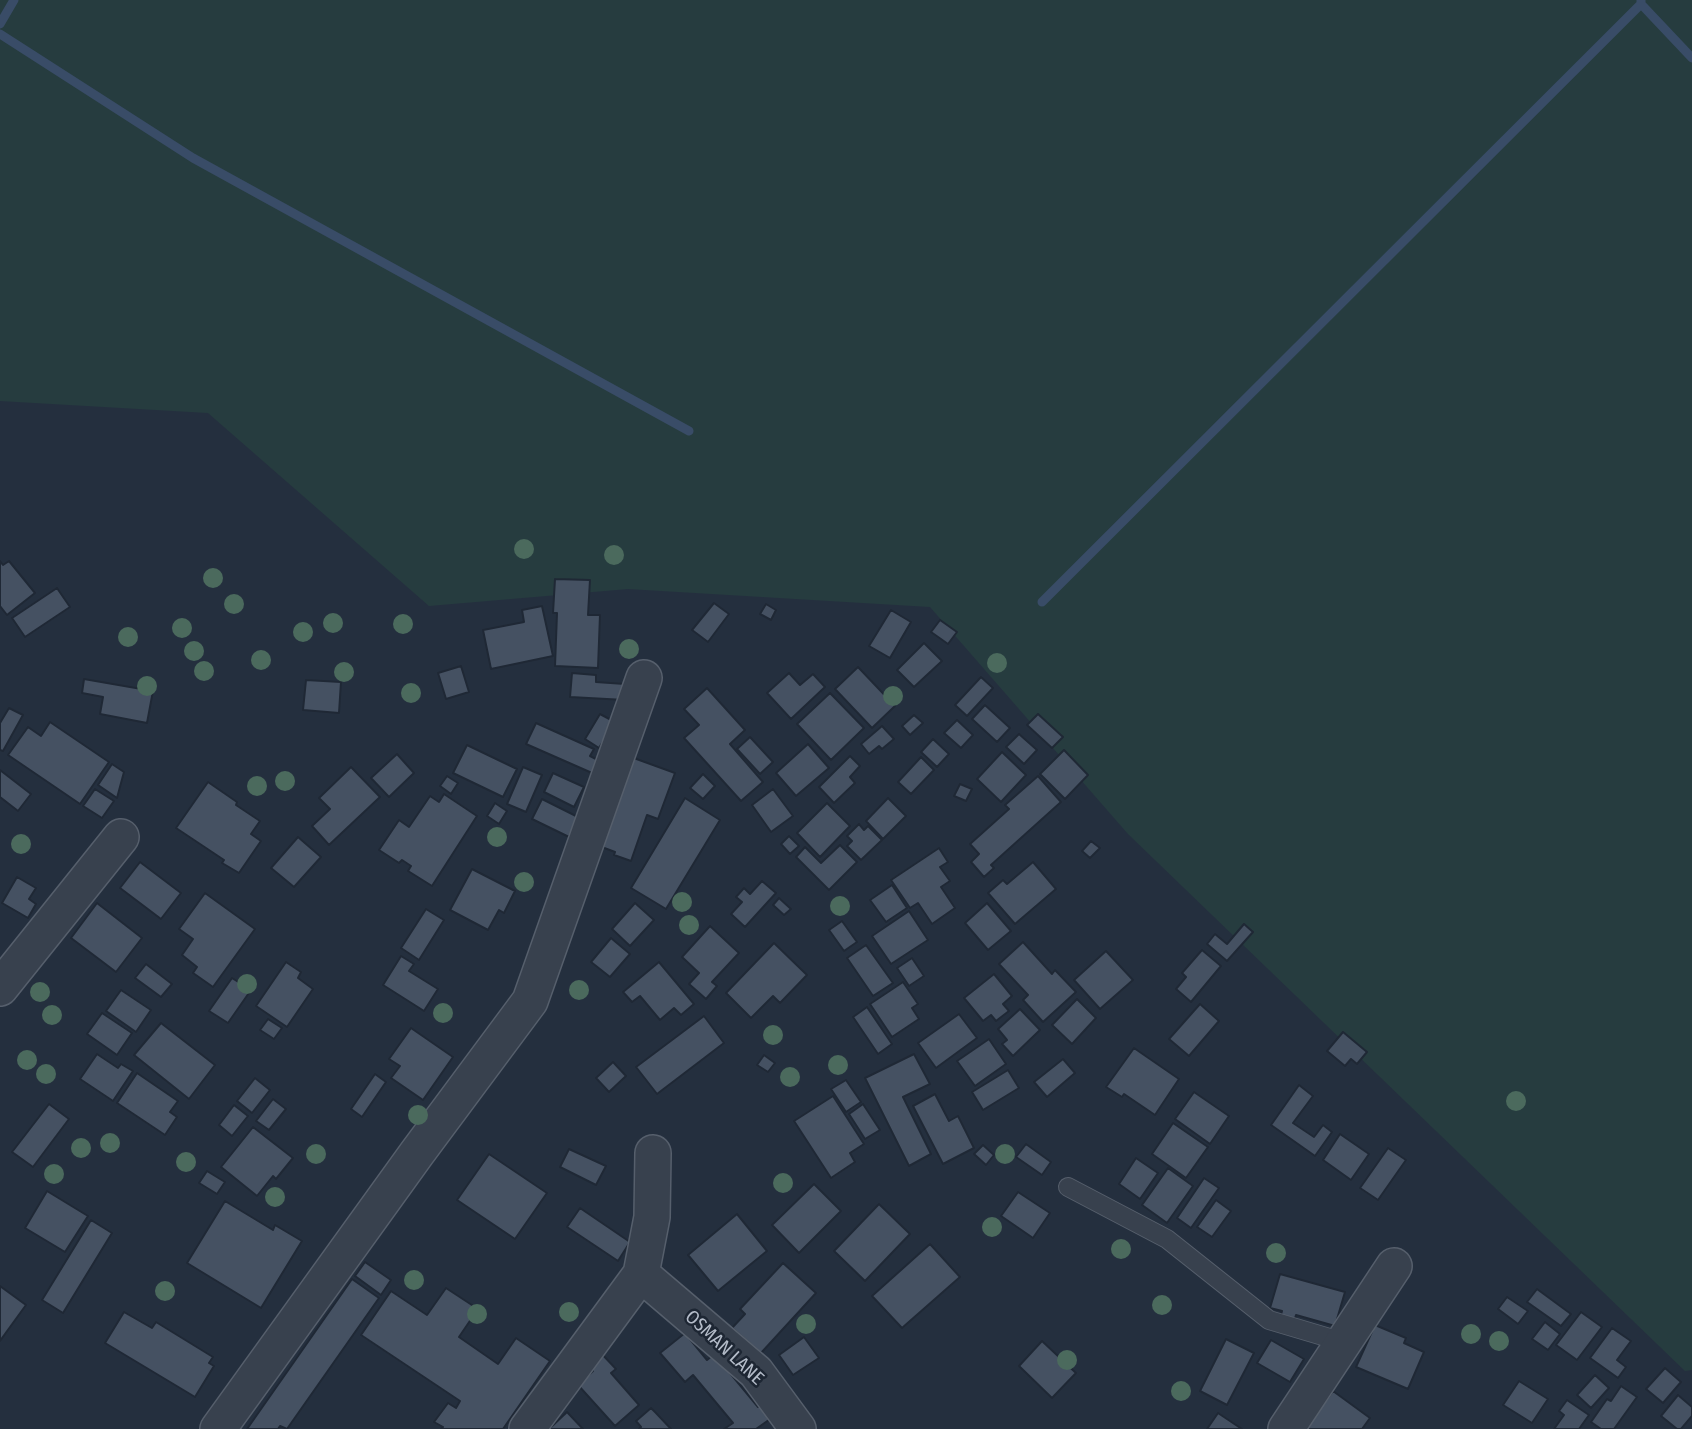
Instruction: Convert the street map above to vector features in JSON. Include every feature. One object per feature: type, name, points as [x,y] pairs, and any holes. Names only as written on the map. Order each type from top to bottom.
[{"type":"street","points":[[218,1429],[530,1001],[643,678]]},
{"type":"street","points":[[0,988],[121,837]]},
{"type":"street","points":[[527,1429],[642,1274],[652,1217],[653,1153]]},
{"type":"street","points":[[1286,1429],[1394,1266]]},
{"type":"street","name":"OSMAN LANE","points":[[642,1274],[756,1372],[798,1429]]},
{"type":"lane","points":[[1068,1187],[1167,1240],[1269,1320],[1343,1342]]},
{"type":"green space","points":[[0,0],[1692,0],[1692,1370],[1685,1371],[1128,834],[930,607],[628,589],[429,606],[208,413],[0,401]]},
{"type":"building","points":[[0,561],[3,565],[9,561],[35,593],[7,615],[0,606]]},
{"type":"building","points":[[555,579],[590,580],[588,615],[600,615],[598,668],[555,666]]},
{"type":"building","points":[[57,588],[70,607],[25,637],[12,618]]},
{"type":"building","points":[[714,603],[729,614],[708,642],[692,630]]},
{"type":"building","points":[[766,604],[776,610],[771,620],[760,614]]},
{"type":"building","points":[[542,606],[553,656],[491,669],[483,630],[524,622],[522,610]]},
{"type":"building","points":[[891,610],[911,622],[890,658],[869,646]]},
{"type":"building","points":[[940,620],[957,632],[948,644],[931,632]]},
{"type":"building","points":[[924,643],[942,661],[914,687],[897,670]]},
{"type":"building","points":[[461,666],[469,692],[446,699],[438,673]]},
{"type":"building","points":[[858,667],[895,706],[872,728],[835,689]]},
{"type":"building","points":[[572,673],[596,675],[596,682],[625,684],[625,700],[570,697]]},
{"type":"building","points":[[789,673],[800,685],[813,674],[825,687],[791,719],[767,693]]},
{"type":"building","points":[[981,677],[993,688],[967,716],[955,705]]},
{"type":"building","points":[[84,679],[153,691],[147,723],[100,714],[103,697],[82,693]]},
{"type":"building","points":[[306,680],[341,682],[339,713],[303,710]]},
{"type":"building","points":[[707,688],[745,730],[730,744],[763,782],[741,801],[684,738],[699,725],[684,709]]},
{"type":"building","points":[[830,693],[864,728],[831,760],[797,724]]},
{"type":"building","points":[[985,705],[1010,728],[997,742],[972,719]]},
{"type":"building","points":[[9,708],[23,715],[3,751],[0,750],[0,723]]},
{"type":"building","points":[[600,714],[615,722],[599,748],[585,739]]},
{"type":"building","points":[[1038,714],[1063,737],[1052,748],[1027,725]]},
{"type":"building","points":[[914,715],[923,723],[910,735],[902,726]]},
{"type":"building","points":[[957,720],[973,735],[961,748],[944,733]]},
{"type":"building","points":[[50,722],[109,762],[80,804],[8,755],[28,727],[41,736]]},
{"type":"building","points":[[536,723],[594,749],[590,756],[598,760],[592,773],[526,744]]},
{"type":"building","points":[[882,726],[894,739],[882,749],[879,746],[869,754],[861,744]]},
{"type":"building","points":[[1019,734],[1037,750],[1024,764],[1006,747]]},
{"type":"building","points":[[750,737],[773,762],[760,774],[737,749]]},
{"type":"building","points":[[933,739],[949,754],[937,767],[921,752]]},
{"type":"building","points":[[808,744],[829,768],[796,796],[776,773]]},
{"type":"building","points":[[467,745],[517,769],[503,797],[453,773]]},
{"type":"building","points":[[1064,750],[1088,775],[1065,799],[1040,774]]},
{"type":"building","points":[[1002,752],[1026,775],[1001,802],[977,779]]},
{"type":"building","points":[[397,754],[414,773],[389,797],[371,778]]},
{"type":"building","points":[[850,756],[860,766],[850,777],[855,783],[834,803],[819,787]]},
{"type":"building","points":[[631,757],[675,773],[658,819],[647,815],[631,861],[599,846]]},
{"type":"building","points":[[921,757],[934,770],[911,794],[898,782]]},
{"type":"building","points":[[112,764],[124,772],[117,798],[98,785]]},
{"type":"building","points":[[351,767],[380,797],[329,845],[312,826],[330,809],[319,798]]},
{"type":"building","points":[[523,767],[542,775],[526,812],[507,804]]},
{"type":"building","points":[[0,770],[31,794],[18,811],[0,797]]},
{"type":"building","points":[[553,773],[584,787],[574,807],[544,792]]},
{"type":"building","points":[[703,774],[715,786],[703,799],[690,788]]},
{"type":"building","points":[[447,776],[458,783],[451,794],[440,786]]},
{"type":"building","points":[[1038,776],[1061,802],[991,865],[994,868],[984,877],[971,862],[979,854],[970,844],[1009,809],[1005,805]]},
{"type":"building","points":[[208,782],[260,821],[251,834],[261,841],[239,873],[176,828]]},
{"type":"building","points":[[960,784],[972,789],[966,801],[954,796]]},
{"type":"building","points":[[95,789],[114,801],[102,818],[83,806]]},
{"type":"building","points":[[773,789],[793,816],[771,832],[752,805]]},
{"type":"building","points":[[444,794],[477,816],[432,886],[408,871],[411,866],[402,860],[399,863],[379,850],[399,820],[409,827],[430,796],[439,802]]},
{"type":"building","points":[[685,798],[720,820],[666,909],[631,888]]},
{"type":"building","points":[[888,798],[906,816],[883,839],[866,821]]},
{"type":"building","points":[[542,799],[578,817],[569,837],[532,819]]},
{"type":"building","points":[[495,803],[507,811],[499,824],[487,816]]},
{"type":"building","points":[[827,803],[850,826],[820,857],[797,833]]},
{"type":"building","points":[[859,824],[864,830],[868,826],[882,840],[861,860],[847,846],[852,841],[847,836]]},
{"type":"building","points":[[789,836],[799,846],[790,854],[781,844]]},
{"type":"building","points":[[298,837],[321,857],[294,887],[271,868]]},
{"type":"building","points":[[1091,841],[1100,848],[1090,858],[1082,851]]},
{"type":"building","points":[[840,845],[857,862],[829,890],[796,857],[805,847],[821,863]]},
{"type":"building","points":[[939,848],[948,862],[940,867],[950,881],[941,887],[955,908],[932,924],[918,903],[910,908],[891,880]]},
{"type":"building","points":[[140,862],[181,893],[161,919],[120,888]]},
{"type":"building","points":[[1033,862],[1056,889],[1015,924],[988,893],[1003,880],[1007,884]]},
{"type":"building","points":[[472,869],[515,891],[504,913],[499,910],[488,930],[450,910]]},
{"type":"building","points":[[17,877],[36,888],[29,899],[36,904],[28,918],[2,903]]},
{"type":"building","points":[[762,881],[776,893],[745,927],[731,914],[742,902],[736,897],[744,888],[750,894]]},
{"type":"building","points":[[892,885],[907,908],[886,922],[870,900]]},
{"type":"building","points":[[205,893],[255,929],[213,987],[193,973],[197,967],[182,955],[193,939],[179,929]]},
{"type":"building","points":[[779,898],[791,909],[784,915],[773,905]]},
{"type":"building","points":[[97,903],[142,938],[116,972],[71,938]]},
{"type":"building","points":[[635,903],[654,920],[630,946],[612,929]]},
{"type":"building","points":[[987,903],[1011,931],[988,950],[965,923]]},
{"type":"building","points":[[426,909],[444,920],[419,960],[401,948]]},
{"type":"building","points":[[909,911],[928,940],[891,964],[872,936]]},
{"type":"building","points":[[842,921],[857,942],[844,951],[829,930]]},
{"type":"building","points":[[1244,924],[1253,932],[1227,961],[1207,944],[1215,934],[1227,944]]},
{"type":"building","points":[[710,926],[739,953],[712,982],[717,986],[706,999],[689,984],[699,973],[682,957]]},
{"type":"building","points":[[611,938],[630,954],[610,977],[591,962]]},
{"type":"building","points":[[1023,942],[1052,974],[1055,970],[1076,992],[1043,1022],[1023,1000],[1028,995],[999,964]]},
{"type":"building","points":[[774,943],[807,975],[780,1003],[773,996],[751,1018],[726,993]]},
{"type":"building","points":[[866,945],[893,983],[873,996],[847,958]]},
{"type":"building","points":[[1202,950],[1221,966],[1191,1002],[1176,989],[1186,977],[1182,973]]},
{"type":"building","points":[[1106,951],[1133,980],[1100,1009],[1074,980]]},
{"type":"building","points":[[401,956],[414,964],[409,971],[438,989],[424,1011],[383,985]]},
{"type":"building","points":[[912,958],[924,976],[909,986],[897,968]]},
{"type":"building","points":[[286,962],[301,972],[298,978],[313,989],[287,1027],[256,1006]]},
{"type":"building","points":[[659,962],[694,1004],[681,1015],[674,1008],[660,1020],[640,996],[632,1002],[623,992]]},
{"type":"building","points":[[146,964],[172,984],[161,997],[135,978]]},
{"type":"building","points":[[994,974],[1012,996],[1003,1004],[1009,1011],[996,1021],[991,1015],[983,1021],[964,998]]},
{"type":"building","points":[[232,978],[251,990],[228,1023],[209,1011]]},
{"type":"building","points":[[903,982],[918,1004],[912,1008],[919,1019],[892,1037],[870,1004]]},
{"type":"building","points":[[121,990],[151,1010],[136,1032],[106,1011]]},
{"type":"building","points":[[1077,999],[1096,1018],[1072,1044],[1052,1025]]},
{"type":"building","points":[[1200,1004],[1219,1021],[1189,1056],[1169,1039]]},
{"type":"building","points":[[867,1007],[892,1044],[878,1054],[853,1017]]},
{"type":"building","points":[[1020,1009],[1040,1030],[1013,1056],[1002,1044],[1007,1040],[998,1029]]},
{"type":"building","points":[[102,1013],[132,1033],[117,1055],[87,1034]]},
{"type":"building","points":[[959,1014],[977,1038],[936,1068],[918,1043]]},
{"type":"building","points":[[704,1016],[724,1043],[657,1094],[636,1067]]},
{"type":"building","points":[[268,1019],[282,1028],[274,1039],[260,1030]]},
{"type":"building","points":[[161,1023],[215,1065],[189,1099],[134,1055]]},
{"type":"building","points":[[411,1028],[453,1057],[423,1100],[391,1078],[400,1066],[389,1059]]},
{"type":"building","points":[[1343,1032],[1367,1052],[1357,1064],[1351,1059],[1345,1066],[1327,1051]]},
{"type":"building","points":[[989,1039],[1006,1064],[975,1086],[957,1061]]},
{"type":"building","points":[[1134,1048],[1179,1079],[1155,1115],[1124,1094],[1122,1097],[1106,1087]]},
{"type":"building","points":[[97,1054],[118,1068],[121,1064],[133,1071],[113,1101],[80,1079]]},
{"type":"building","points":[[914,1054],[930,1084],[903,1097],[931,1154],[909,1166],[865,1078]]},
{"type":"building","points":[[764,1055],[775,1063],[768,1072],[757,1065]]},
{"type":"building","points":[[1063,1059],[1075,1073],[1047,1097],[1034,1082]]},
{"type":"building","points":[[613,1062],[626,1076],[609,1092],[596,1078]]},
{"type":"building","points":[[1008,1070],[1019,1088],[983,1110],[972,1092]]},
{"type":"building","points":[[137,1073],[178,1101],[170,1112],[177,1117],[165,1135],[117,1103]]},
{"type":"building","points":[[375,1074],[386,1082],[362,1117],[351,1109]]},
{"type":"building","points":[[255,1078],[270,1090],[252,1113],[237,1101]]},
{"type":"building","points":[[846,1080],[861,1102],[846,1112],[831,1089]]},
{"type":"building","points":[[1299,1085],[1313,1096],[1293,1123],[1314,1137],[1323,1125],[1332,1132],[1315,1156],[1271,1125]]},
{"type":"building","points":[[1194,1092],[1229,1116],[1210,1144],[1175,1119]]},
{"type":"building","points":[[935,1094],[949,1121],[958,1116],[974,1148],[943,1164],[913,1106]]},
{"type":"building","points":[[833,1096],[864,1144],[850,1153],[855,1162],[831,1178],[794,1121]]},
{"type":"building","points":[[273,1099],[286,1109],[269,1130],[256,1121]]},
{"type":"building","points":[[49,1104],[69,1119],[33,1167],[12,1152]]},
{"type":"building","points":[[863,1104],[880,1130],[865,1139],[849,1114]]},
{"type":"building","points":[[234,1105],[248,1116],[232,1136],[219,1125]]},
{"type":"building","points":[[1173,1123],[1208,1147],[1186,1178],[1152,1154]]},
{"type":"building","points":[[253,1127],[293,1158],[276,1179],[273,1176],[257,1196],[221,1167]]},
{"type":"building","points":[[1340,1134],[1369,1154],[1351,1180],[1323,1160]]},
{"type":"building","points":[[1026,1144],[1051,1162],[1042,1175],[1016,1157]]},
{"type":"building","points":[[983,1145],[994,1155],[986,1165],[974,1154]]},
{"type":"building","points":[[1388,1148],[1406,1160],[1378,1200],[1360,1188]]},
{"type":"building","points":[[569,1149],[606,1166],[596,1185],[560,1167]]},
{"type":"building","points":[[489,1154],[547,1193],[515,1239],[457,1200]]},
{"type":"building","points":[[1136,1158],[1158,1173],[1140,1199],[1119,1184]]},
{"type":"building","points":[[1168,1168],[1193,1186],[1167,1223],[1142,1205]]},
{"type":"building","points":[[207,1171],[225,1182],[217,1194],[199,1183]]},
{"type":"building","points":[[1204,1178],[1219,1188],[1191,1228],[1177,1218]]},
{"type":"building","points":[[814,1184],[841,1211],[799,1253],[772,1225]]},
{"type":"building","points":[[47,1191],[88,1216],[65,1252],[25,1228]]},
{"type":"building","points":[[1018,1192],[1050,1213],[1033,1238],[1001,1216]]},
{"type":"building","points":[[1216,1200],[1231,1211],[1212,1237],[1197,1227]]},
{"type":"building","points":[[225,1201],[273,1230],[275,1225],[302,1241],[261,1308],[187,1263]]},
{"type":"building","points":[[879,1204],[910,1234],[865,1281],[834,1251]]},
{"type":"building","points":[[580,1208],[630,1242],[618,1261],[567,1227]]},
{"type":"building","points":[[737,1214],[767,1251],[718,1291],[688,1255]]},
{"type":"building","points":[[91,1220],[112,1233],[63,1313],[42,1300]]},
{"type":"building","points":[[930,1244],[960,1277],[902,1328],[872,1296]]},
{"type":"building","points":[[365,1262],[391,1280],[381,1295],[355,1276]]},
{"type":"building","points":[[783,1263],[816,1293],[761,1353],[732,1328],[745,1314],[740,1309]]},
{"type":"building","points":[[1280,1274],[1345,1292],[1335,1326],[1296,1315],[1294,1322],[1280,1318],[1282,1311],[1270,1308]]},
{"type":"building","points":[[352,1279],[379,1298],[287,1429],[280,1426],[278,1429],[247,1429]]},
{"type":"building","points":[[0,1286],[26,1305],[0,1341]]},
{"type":"building","points":[[446,1288],[478,1309],[459,1337],[498,1364],[516,1338],[550,1361],[503,1429],[441,1429],[443,1427],[434,1422],[448,1403],[456,1408],[460,1401],[361,1335],[391,1291],[427,1315]]},
{"type":"building","points":[[1537,1289],[1571,1314],[1561,1326],[1527,1302]]},
{"type":"building","points":[[1507,1297],[1528,1311],[1518,1324],[1498,1309]]},
{"type":"building","points":[[124,1312],[152,1328],[156,1322],[213,1357],[209,1363],[214,1366],[195,1397],[105,1343]]},
{"type":"building","points":[[1581,1312],[1602,1327],[1577,1360],[1556,1345]]},
{"type":"building","points":[[1545,1322],[1560,1334],[1548,1350],[1532,1339]]},
{"type":"building","points":[[1375,1325],[1406,1338],[1404,1343],[1424,1352],[1408,1389],[1356,1367]]},
{"type":"building","points":[[1612,1328],[1631,1341],[1617,1360],[1626,1367],[1618,1378],[1590,1358]]},
{"type":"building","points":[[685,1333],[707,1360],[718,1351],[725,1367],[758,1407],[764,1403],[773,1417],[756,1429],[724,1429],[733,1423],[693,1375],[685,1382],[660,1353]]},
{"type":"building","points":[[804,1337],[819,1358],[793,1375],[779,1355]]},
{"type":"building","points":[[1226,1339],[1254,1353],[1227,1405],[1200,1391]]},
{"type":"building","points":[[1271,1340],[1304,1359],[1290,1382],[1257,1363]]},
{"type":"building","points":[[1042,1341],[1076,1373],[1052,1398],[1019,1366]]},
{"type":"building","points":[[600,1352],[616,1369],[611,1373],[639,1405],[615,1426],[578,1385],[593,1371],[586,1364]]},
{"type":"building","points":[[1665,1368],[1681,1382],[1663,1403],[1646,1389]]},
{"type":"building","points":[[1595,1375],[1609,1388],[1591,1408],[1577,1395]]},
{"type":"building","points":[[1519,1381],[1548,1399],[1532,1423],[1503,1405]]},
{"type":"building","points":[[1621,1386],[1637,1397],[1614,1429],[1601,1429],[1591,1422],[1607,1399],[1611,1401]]},
{"type":"building","points":[[1333,1391],[1370,1418],[1362,1429],[1305,1429]]},
{"type":"building","points":[[1678,1395],[1692,1407],[1692,1416],[1681,1429],[1677,1429],[1661,1416]]},
{"type":"building","points":[[1567,1400],[1589,1415],[1579,1429],[1554,1429],[1564,1415],[1559,1411]]},
{"type":"building","points":[[651,1408],[671,1429],[639,1429],[641,1427],[636,1421]]},
{"type":"building","points":[[567,1412],[583,1429],[549,1429]]},
{"type":"building","points":[[1218,1413],[1242,1429],[1207,1429]]},
{"type":"waterway","points":[[0,24],[14,0]]},
{"type":"waterway","points":[[1042,602],[1641,4],[1641,0]]},
{"type":"waterway","points":[[1641,4],[1692,58]]},
{"type":"waterway","points":[[0,34],[193,158],[689,431]]}]
